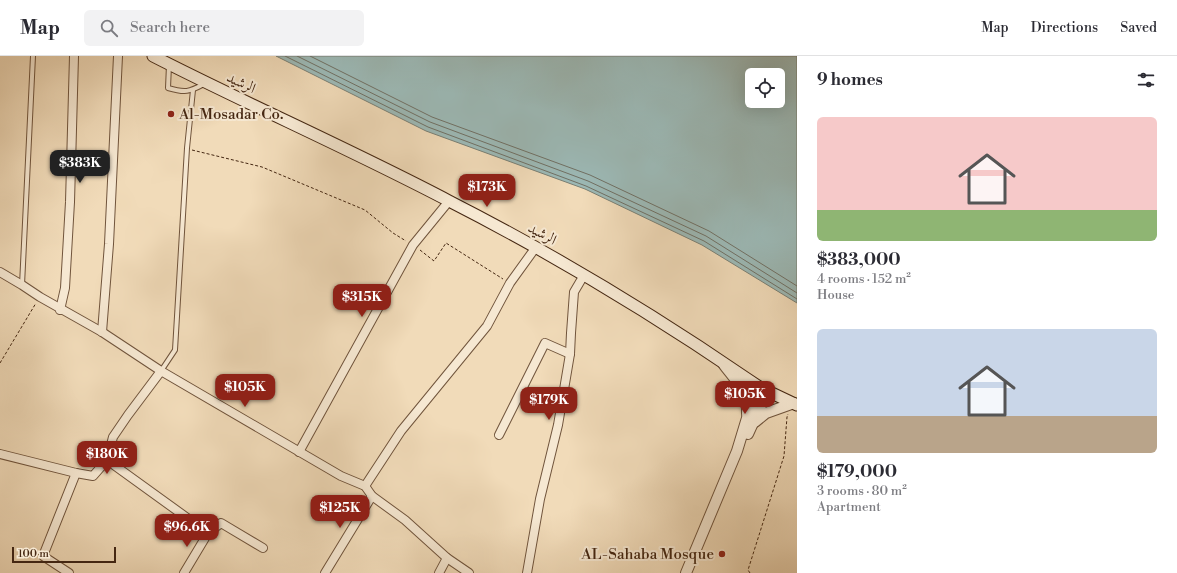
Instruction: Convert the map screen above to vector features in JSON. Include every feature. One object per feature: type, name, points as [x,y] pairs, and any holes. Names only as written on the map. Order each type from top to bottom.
[{"type":"main road","name":"الرشيد","points":[[153,56],[394,173],[536,247],[640,309],[765,390],[793,406]]},
{"type":"street","points":[[60,310],[65,288],[74,56]]},
{"type":"street","points":[[102,332],[109,244],[118,56]]},
{"type":"street","points":[[299,452],[413,245],[449,201]]},
{"type":"street","points":[[365,486],[401,431],[487,326],[510,283],[536,247]]},
{"type":"street","points":[[0,272],[60,310],[102,332],[161,371],[299,452],[341,476],[365,486],[372,496],[405,520],[447,558],[469,573]]},
{"type":"street","points":[[527,573],[540,499],[558,425],[570,354],[574,292],[584,275]]},
{"type":"street","points":[[499,435],[545,343],[570,354]]},
{"type":"street","points":[[723,363],[745,393],[750,422]]},
{"type":"street","points":[[0,454],[93,476],[107,460],[113,437],[161,371]]},
{"type":"street","points":[[686,573],[750,422],[764,399],[765,390]]},
{"type":"street","points":[[750,422],[766,413],[793,406]]},
{"type":"street","points":[[107,460],[208,533]]},
{"type":"street","points":[[69,573],[43,556],[76,473]]},
{"type":"street","points":[[325,573],[372,496]]},
{"type":"street","points":[[184,573],[208,533],[221,523],[263,548]]},
{"type":"street","points":[[439,573],[447,558]]},
{"type":"lane","points":[[22,285],[33,56]]},
{"type":"lane","points":[[170,64],[168,88],[182,92],[193,90],[206,83]]},
{"type":"lane","points":[[161,371],[174,350],[193,90]]},
{"type":"path","points":[[188,148],[262,167],[364,210],[393,233],[413,245],[434,261],[446,243],[510,283]]},
{"type":"path","points":[[0,363],[40,297]]},
{"type":"path","points":[[750,573],[748,570],[784,456],[787,417],[793,406]]},
{"type":"water","points":[[276,56],[797,56],[797,303],[702,245],[585,189],[426,131]]},
{"type":"place","name":"Al-Mosadar Co.","points":[[171,114]]},
{"type":"place","name":"AL-Sahaba Mosque","points":[[722,554]]}]
